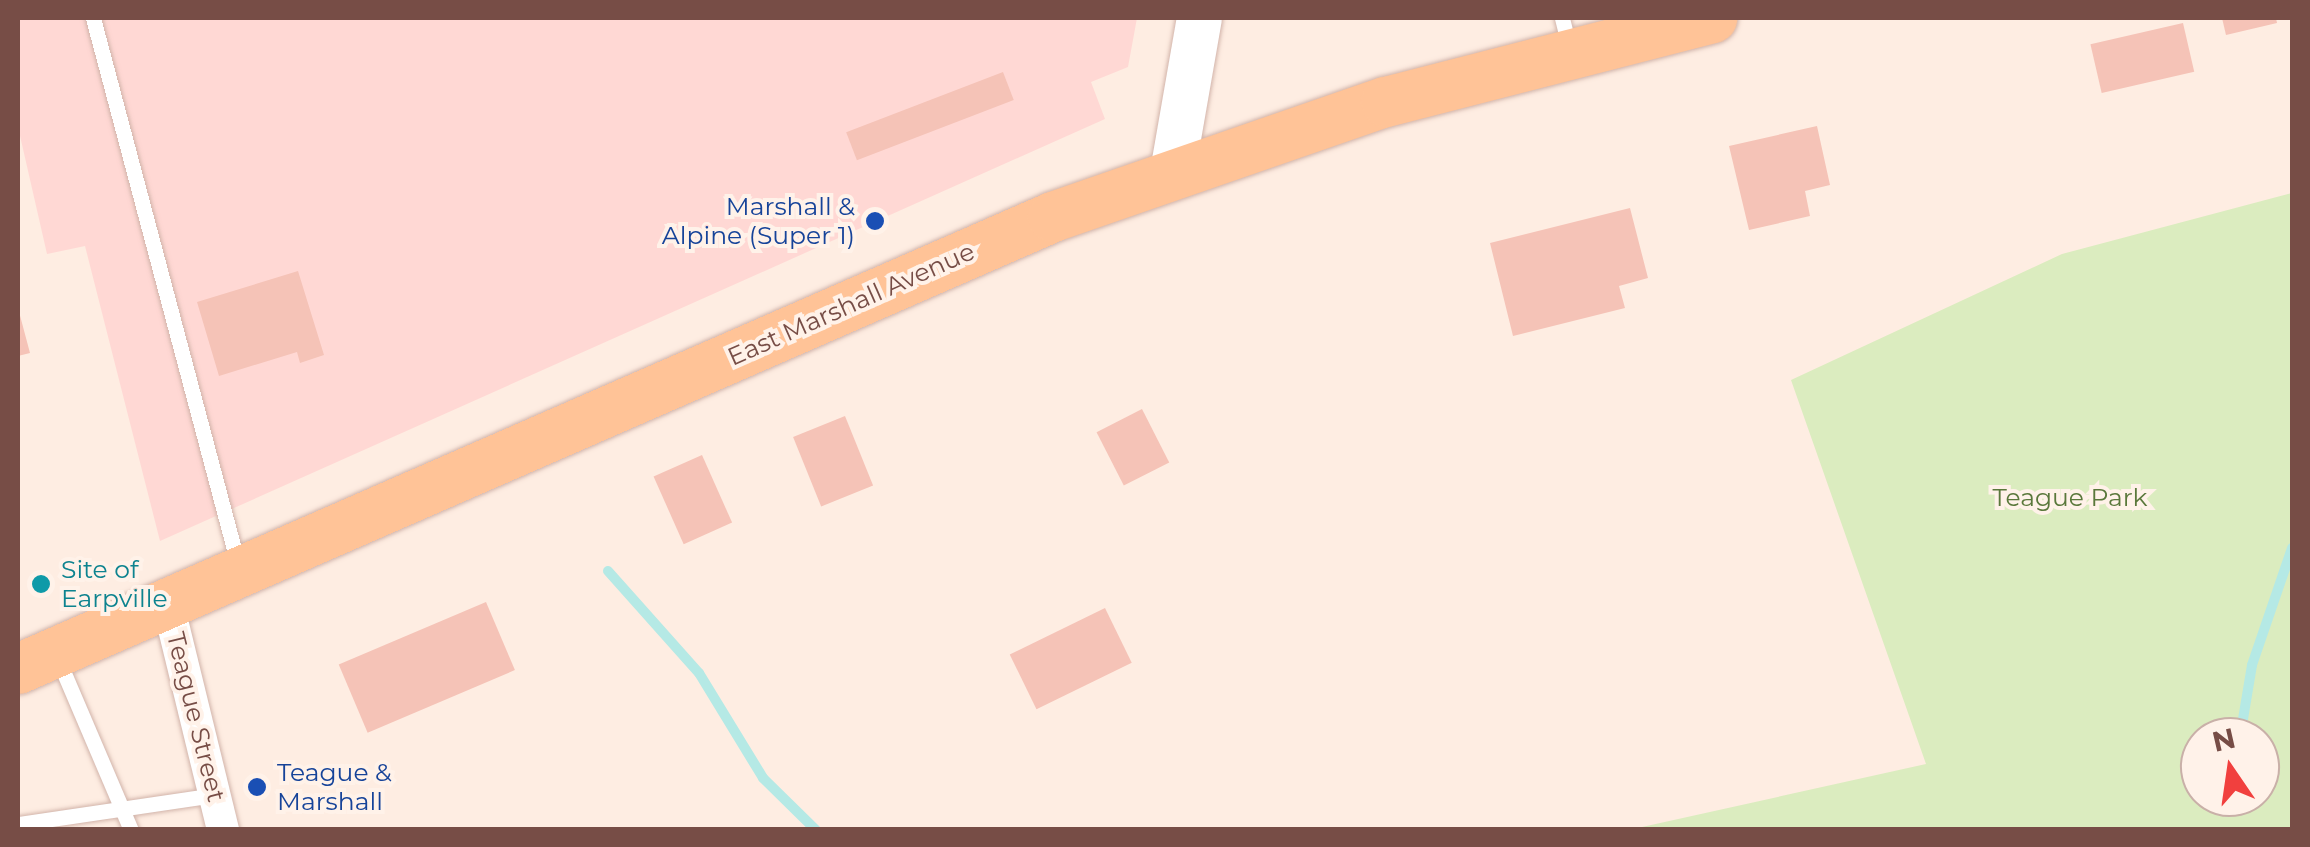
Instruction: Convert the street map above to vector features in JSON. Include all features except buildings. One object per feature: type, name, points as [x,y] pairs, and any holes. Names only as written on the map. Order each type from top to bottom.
[{"type":"main road","points":[[1172,172],[1199,18]]},
{"type":"main road","name":"East Marshall Avenue","points":[[36,661],[1172,172],[1566,34],[1712,18]]},
{"type":"street","name":"Teague Street","points":[[168,604],[223,830]]},
{"type":"lane","points":[[93,18],[204,464],[241,573]]},
{"type":"lane","points":[[36,661],[127,811],[131,830]]},
{"type":"lane","points":[[18,824],[127,811],[215,795]]},
{"type":"path","points":[[1779,830],[1788,830]]},
{"type":"shaded area","points":[[18,18],[1137,18],[1128,67],[1091,82],[1105,119],[160,541],[85,246],[47,254],[18,127]]},
{"type":"green space","name":"Teague Park","points":[[2292,193],[2292,829],[1633,829],[1926,764],[1791,380],[2062,254]]},
{"type":"waterway","points":[[2243,717],[2252,665],[2292,548]]},
{"type":"waterway","points":[[608,571],[699,673],[763,778],[816,830]]},
{"type":"place","name":"Marshall & Alpine (Super 1)","points":[[875,221]]},
{"type":"place","name":"Site of Earpville","points":[[41,584]]},
{"type":"place","name":"Teague & Marshall","points":[[257,787]]}]
